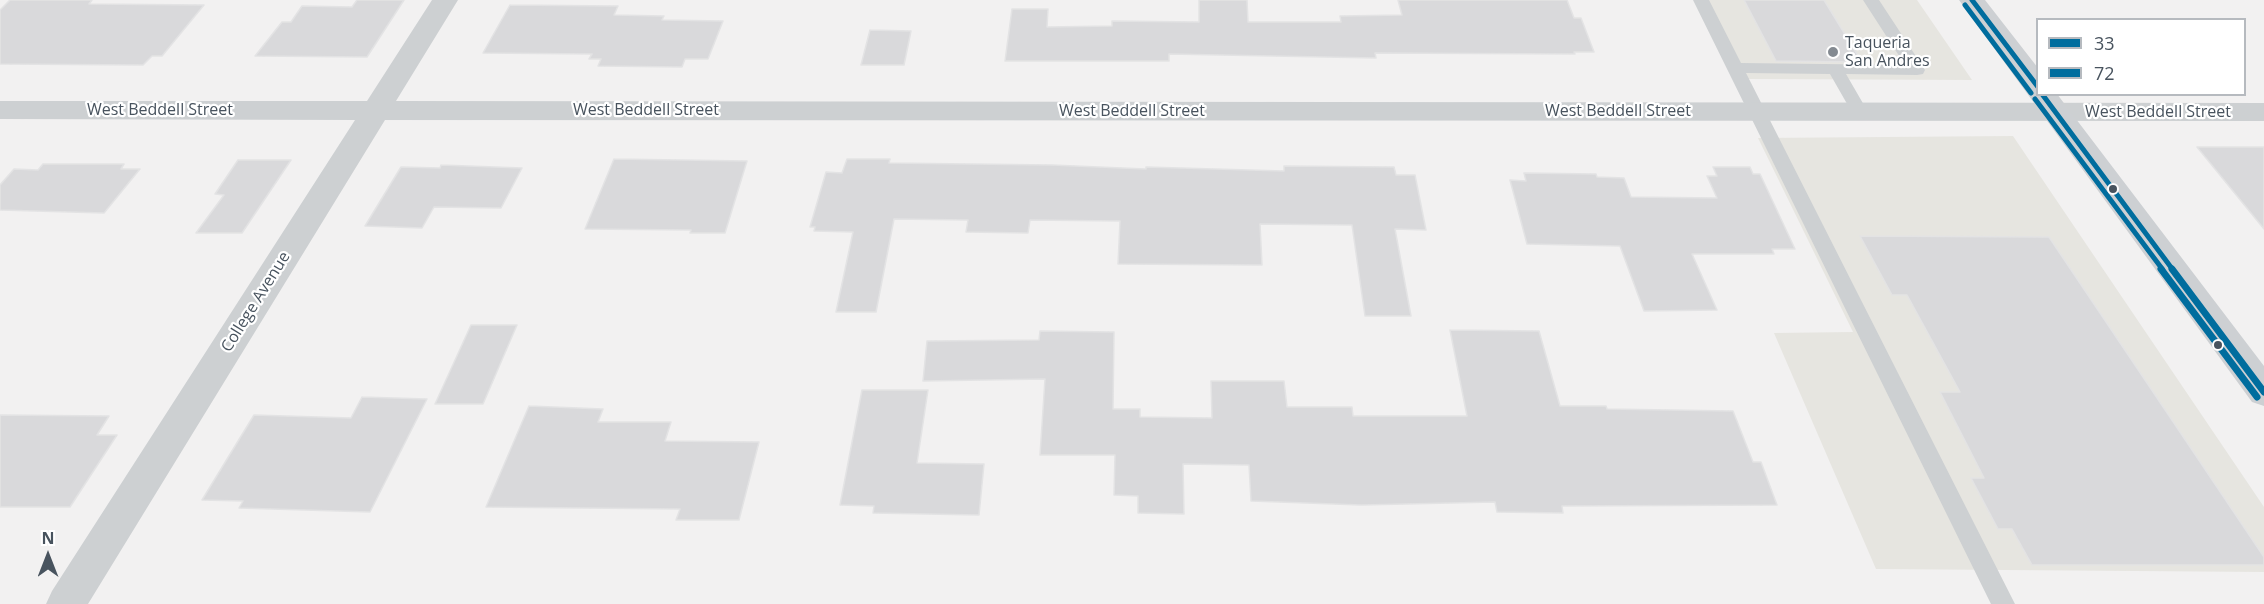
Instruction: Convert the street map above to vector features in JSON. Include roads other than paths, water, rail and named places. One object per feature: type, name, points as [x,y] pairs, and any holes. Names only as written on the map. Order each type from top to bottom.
[{"type":"main road","points":[[1972,0],[2036,86]]},
{"type":"main road","points":[[2045,98],[2264,392]]},
{"type":"street","name":"College Avenue","points":[[66,604],[445,0]]},
{"type":"street","name":"West Beddell Street","points":[[0,110],[1860,112],[2045,98],[2264,112]]},
{"type":"lane","points":[[1701,0],[2003,604]]},
{"type":"lane","points":[[1735,68],[1917,69],[1871,0]]},
{"type":"lane","points":[[1835,69],[1860,112]]},
{"type":"place","name":"Taqueria San Andres","points":[[1833,52]]}]
